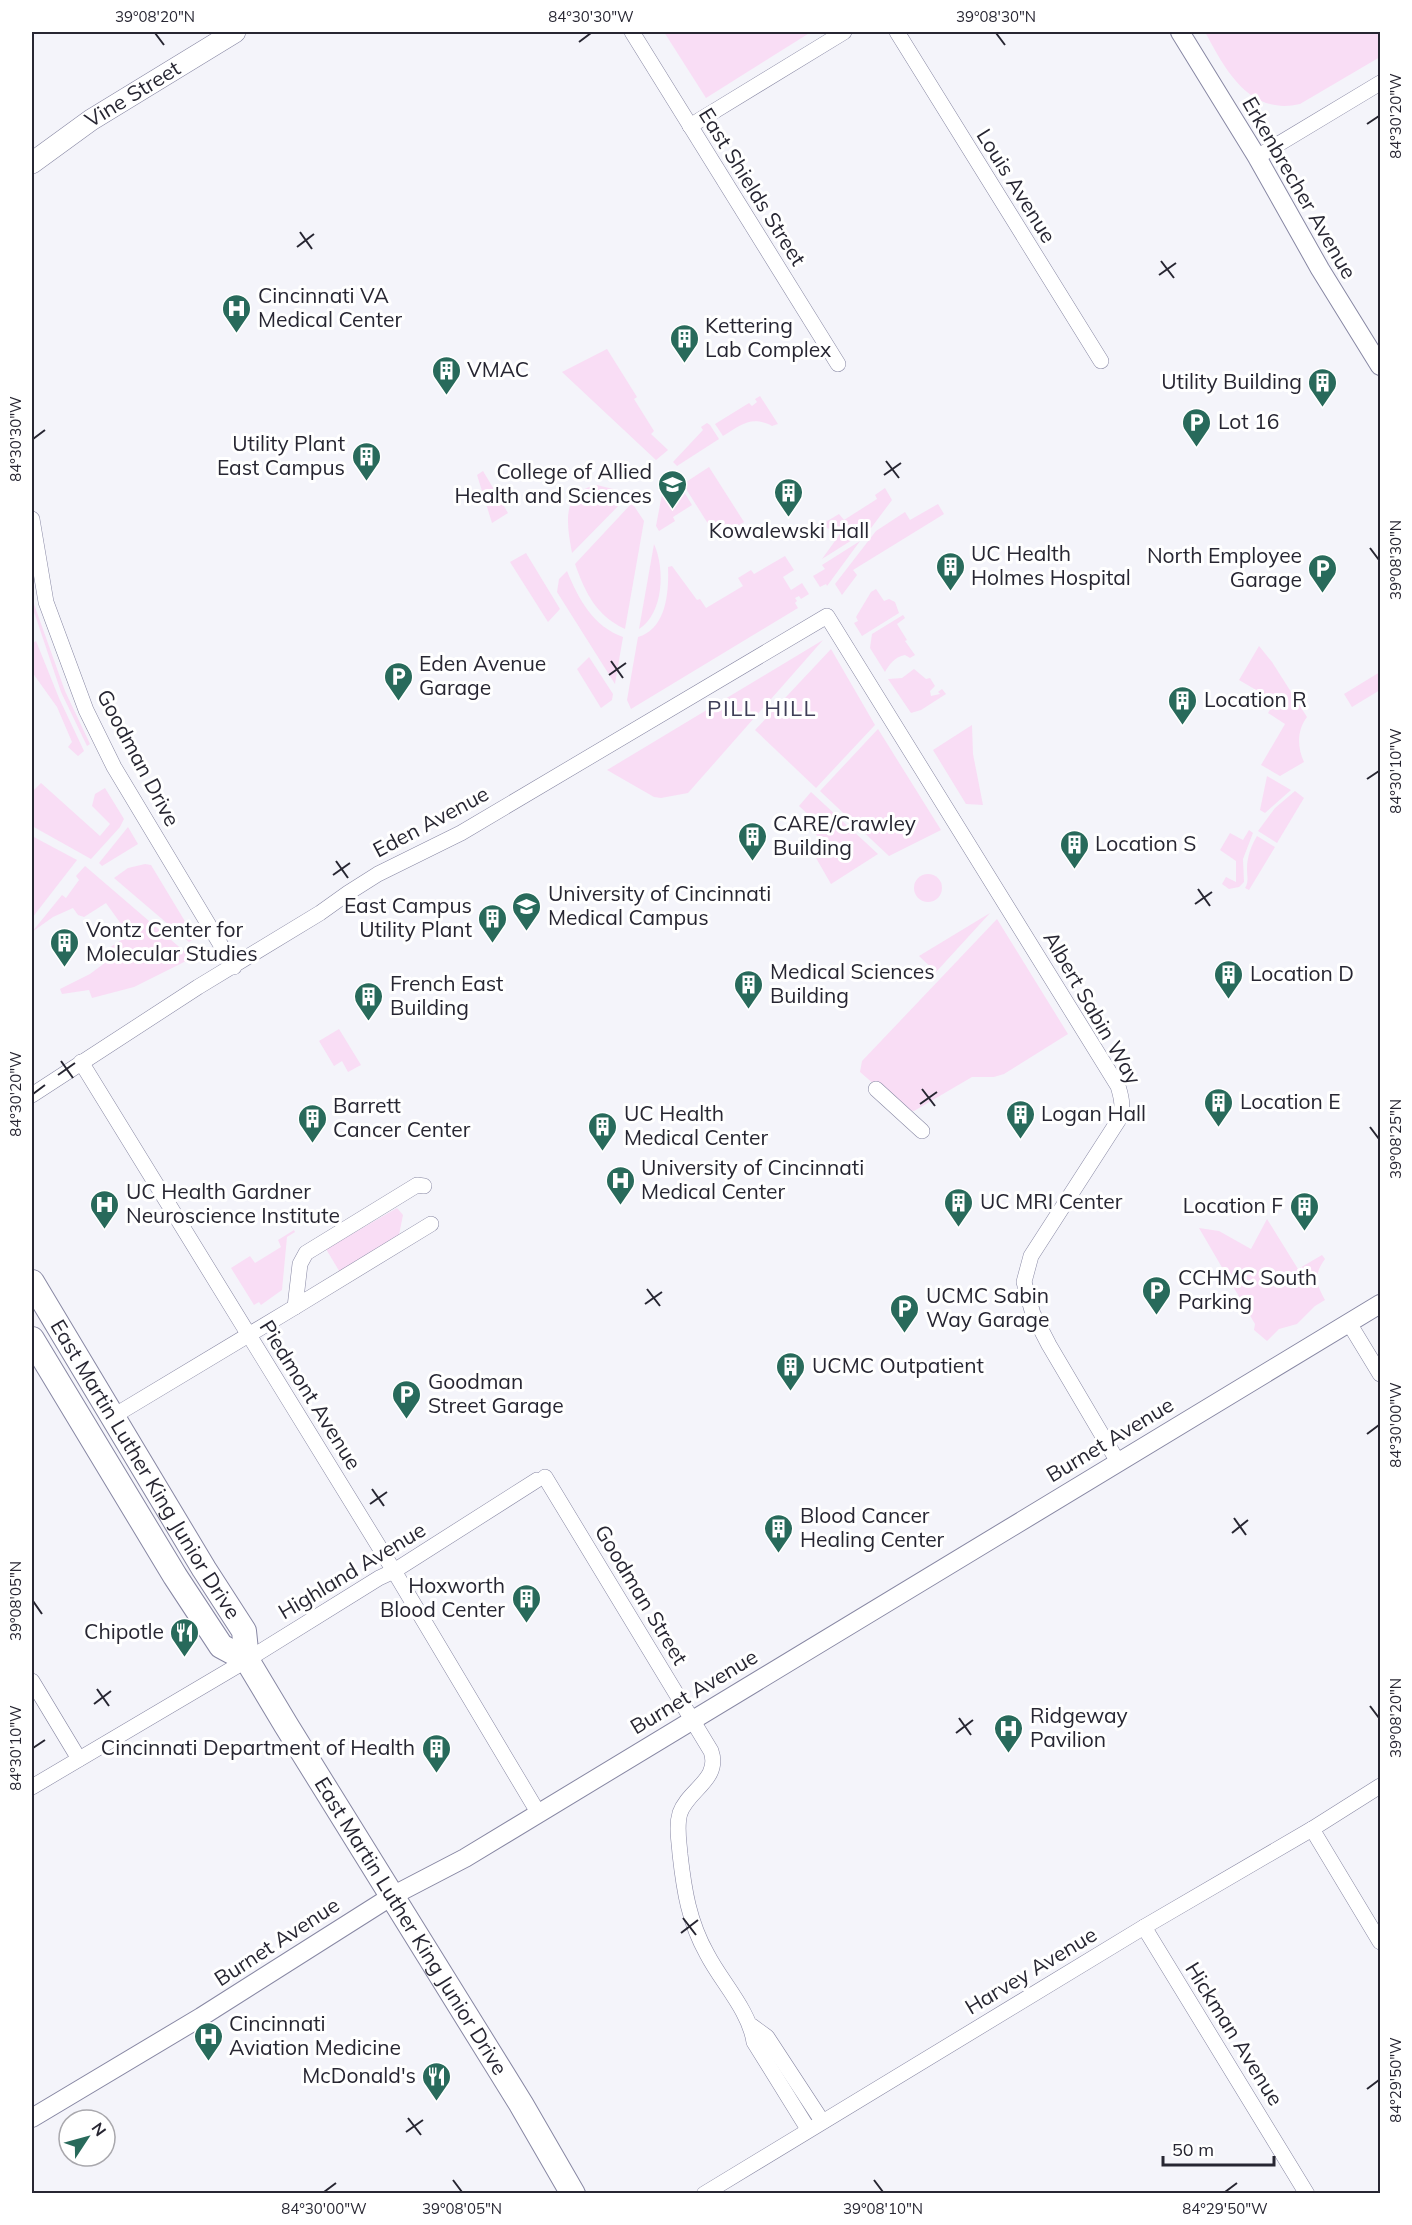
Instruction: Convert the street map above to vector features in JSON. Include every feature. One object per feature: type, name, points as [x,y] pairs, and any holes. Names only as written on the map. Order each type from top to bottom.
[{"type":"main road","name":"Vine Street","points":[[32,163],[91,120],[235,32]]},
{"type":"main road","name":"East Martin Luther King Junior Drive","points":[[32,1282],[204,1569],[244,1631],[247,1660],[531,2119],[573,2193]]},
{"type":"main road","name":"East Martin Luther King Junior Drive","points":[[32,1340],[175,1576],[221,1646],[247,1660]]},
{"type":"street","name":"East Shields Street","points":[[632,32],[838,364]]},
{"type":"street","points":[[690,126],[844,32]]},
{"type":"street","name":"Louis Avenue","points":[[897,32],[1101,361]]},
{"type":"street","name":"Erkenbrecher Avenue","points":[[1180,32],[1257,157],[1320,269],[1380,366]]},
{"type":"street","points":[[1257,157],[1380,83]]},
{"type":"street","name":"Goodman Drive","points":[[32,519],[46,602],[86,710],[114,767],[234,967]]},
{"type":"street","name":"Eden Avenue","points":[[32,1095],[378,874],[456,836],[826,616]]},
{"type":"street","name":"Albert Sabin Way","points":[[826,616],[1118,1086],[1123,1100],[1123,1112],[1031,1256],[1024,1282],[1033,1314],[1048,1345],[1118,1462]]},
{"type":"street","name":"Piedmont Avenue","points":[[81,1062],[394,1571],[539,1814]]},
{"type":"street","points":[[876,1089],[922,1131]]},
{"type":"street","points":[[295,1307],[300,1264],[306,1253],[417,1185],[424,1186]]},
{"type":"street","points":[[112,1417],[431,1224]]},
{"type":"street","name":"Burnet Avenue","points":[[32,2118],[201,2017],[392,1896],[465,1858],[539,1814],[1380,1304]]},
{"type":"street","points":[[1349,1323],[1380,1374]]},
{"type":"street","name":"Highland Avenue","points":[[32,1787],[394,1571],[541,1478]]},
{"type":"street","name":"Goodman Street","points":[[541,1478],[610,1584],[711,1751],[714,1759],[713,1767],[704,1783],[693,1793],[681,1811],[678,1826],[684,1892],[696,1932],[712,1963],[752,2026],[767,2037],[822,2121]]},
{"type":"street","points":[[32,1682],[79,1759]]},
{"type":"street","name":"Harvey Avenue","points":[[704,2193],[1380,1786]]},
{"type":"street","points":[[1312,1829],[1380,1942]]},
{"type":"street","name":"Hickman Avenue","points":[[1144,1927],[1307,2193]]},
{"type":"street","name":"Goodman Street","points":[[752,2026],[754,2042],[808,2129]]},
{"type":"shaded area","points":[[664,32],[811,32],[706,98]]},
{"type":"shaded area","points":[[1205,32],[1380,32],[1380,57],[1300,104],[1282,106],[1266,103],[1241,86],[1221,61]]},
{"type":"shaded area","points":[[607,349],[637,397],[634,399],[654,431],[651,434],[668,450],[656,460],[562,372]]},
{"type":"shaded area","points":[[760,396],[778,424],[772,426],[752,421],[723,436],[715,424],[749,403],[752,406],[757,402],[755,399]]},
{"type":"shaded area","points":[[707,423],[719,439],[677,466],[673,462],[703,430],[701,427]]},
{"type":"shaded area","points":[[709,467],[744,522],[717,538],[683,484]]},
{"type":"shaded area","points":[[483,471],[508,513],[492,523],[477,475]]},
{"type":"shaded area","points":[[677,480],[692,505],[673,517],[675,521],[659,531],[656,526],[663,489]]},
{"type":"shaded area","points":[[597,485],[617,490],[626,498],[572,553],[568,521],[572,502],[585,489]]},
{"type":"shaded area","points":[[885,488],[892,500],[871,528],[822,559],[840,534],[835,525],[828,529],[824,523],[839,514],[844,520],[877,499],[875,495]]},
{"type":"shaded area","points":[[632,503],[644,521],[625,629],[615,624],[599,610],[583,584],[575,564]]},
{"type":"shaded area","points":[[938,504],[944,514],[853,570],[857,575],[842,595],[835,584],[876,531],[905,512],[910,520]]},
{"type":"shaded area","points":[[860,541],[827,586],[826,584],[820,587],[813,576],[825,569],[822,565]]},
{"type":"shaded area","points":[[654,544],[660,565],[660,590],[653,612],[639,629]]},
{"type":"shaded area","points":[[526,553],[560,609],[548,622],[510,562]]},
{"type":"shaded area","points":[[785,556],[794,570],[783,577],[791,590],[802,583],[809,594],[801,599],[799,596],[795,598],[798,608],[631,709],[627,700],[638,637],[655,626],[664,609],[668,588],[668,567],[672,566],[697,600],[700,599],[706,608],[743,586],[738,578],[751,570],[754,574]]},
{"type":"shaded area","points":[[567,571],[588,611],[603,626],[623,637],[615,684],[557,592],[559,579]]},
{"type":"shaded area","points":[[876,589],[884,601],[889,599],[895,602],[899,613],[862,636],[854,623],[858,621],[856,617],[871,592]]},
{"type":"shaded area","points":[[34,604],[65,691],[90,744],[87,746],[61,692],[32,606]]},
{"type":"shaded area","points":[[903,615],[905,618],[897,624],[915,655],[910,658],[905,655],[895,659],[885,672],[870,648],[872,634]]},
{"type":"shaded area","points":[[823,640],[688,793],[661,798],[654,797],[607,770]]},
{"type":"shaded area","points":[[36,641],[84,751],[78,756],[68,747],[72,742],[57,707],[32,672],[32,644]]},
{"type":"shaded area","points":[[1259,646],[1272,662],[1307,717],[1301,727],[1299,739],[1304,762],[1280,776],[1261,765],[1285,724],[1268,713],[1275,701],[1239,680]]},
{"type":"shaded area","points":[[831,649],[875,725],[816,788],[755,730]]},
{"type":"shaded area","points":[[589,657],[613,694],[612,700],[601,708],[577,669]]},
{"type":"shaded area","points":[[914,669],[926,679],[930,678],[935,686],[930,691],[931,696],[940,694],[938,692],[942,689],[946,694],[921,710],[911,713],[888,679],[902,678]]},
{"type":"shaded area","points":[[1380,672],[1380,690],[1352,707],[1344,694]]},
{"type":"shaded area","points":[[972,725],[973,754],[983,805],[966,804],[933,750]]},
{"type":"shaded area","points":[[878,729],[941,830],[889,856],[820,791]]},
{"type":"shaded area","points":[[1267,776],[1291,790],[1265,813],[1260,810]]},
{"type":"shaded area","points":[[41,783],[100,836],[110,824],[92,806],[95,794],[105,788],[124,819],[120,827],[91,859],[32,826],[32,792]]},
{"type":"shaded area","points":[[1295,791],[1304,798],[1277,843],[1258,831],[1275,808]]},
{"type":"shaded area","points":[[811,792],[878,854],[831,884],[812,851],[822,844],[814,831],[820,825],[799,806]]},
{"type":"shaded area","points":[[128,827],[138,844],[102,866],[99,863]]},
{"type":"shaded area","points":[[1249,830],[1253,833],[1243,859],[1244,882],[1239,887],[1229,889],[1222,884],[1226,877],[1236,882],[1236,861],[1220,850],[1230,833],[1243,840]]},
{"type":"shaded area","points":[[32,836],[77,860],[32,918]]},
{"type":"shaded area","points":[[1257,836],[1275,847],[1249,890],[1245,888],[1248,860]]},
{"type":"shaded area","points":[[151,865],[195,938],[189,942],[114,878],[128,868]]},
{"type":"shaded area","points":[[85,866],[192,958],[134,987],[92,998],[89,990],[62,994],[60,989],[90,974],[106,962],[102,955],[103,952],[129,935],[106,903],[84,917],[78,915],[73,908],[53,917],[32,932],[62,895],[66,898],[79,880],[76,876]]},
{"type":"shaded area","points":[[928,874],[938,878],[942,888],[938,898],[928,902],[918,898],[914,888],[918,878]]},
{"type":"shaded area","points":[[990,913],[936,972],[919,956]]},
{"type":"shaded area","points":[[997,919],[1068,1034],[1004,1074],[994,1077],[972,1077],[914,1111],[904,1110],[860,1072],[862,1061]]},
{"type":"shaded area","points":[[339,1029],[361,1065],[348,1072],[342,1061],[334,1066],[319,1041]]},
{"type":"shaded area","points":[[397,1208],[403,1215],[399,1235],[341,1274],[326,1249]]},
{"type":"shaded area","points":[[1267,1219],[1298,1269],[1322,1255],[1325,1259],[1317,1280],[1325,1300],[1315,1306],[1297,1324],[1279,1329],[1267,1341],[1254,1330],[1255,1324],[1199,1228],[1219,1231],[1251,1249]]},
{"type":"shaded area","points":[[294,1230],[295,1232],[287,1237],[282,1290],[261,1305],[259,1302],[254,1305],[231,1268],[250,1256],[255,1263],[281,1247],[278,1240]]},
{"type":"place","name":"Cincinnati VA Medical Center","points":[[237,334]]},
{"type":"place","name":"Kettering Lab Complex","points":[[684,364]]},
{"type":"place","name":"VMAC","points":[[446,396]]},
{"type":"place","name":"Utility Building","points":[[1323,408]]},
{"type":"place","name":"Lot 16","points":[[1197,448]]},
{"type":"place","name":"Utility Plant East Campus","points":[[366,482]]},
{"type":"place","name":"College of Allied Health and Sciences","points":[[673,510]]},
{"type":"place","name":"Kowalewski Hall","points":[[789,518]]},
{"type":"place","name":"UC Health Holmes Hospital","points":[[950,592]]},
{"type":"place","name":"North Employee Garage","points":[[1323,594]]},
{"type":"place","name":"Eden Avenue Garage","points":[[398,702]]},
{"type":"place","name":"Location R","points":[[1183,726]]},
{"type":"place","name":"CARE/Crawley Building","points":[[752,862]]},
{"type":"place","name":"Location S","points":[[1074,870]]},
{"type":"place","name":"University of Cincinnati Medical Campus","points":[[527,932]]},
{"type":"place","name":"East Campus Utility Plant","points":[[493,944]]},
{"type":"place","name":"Vontz Center for Molecular Studies","points":[[65,968]]},
{"type":"place","name":"Location D","points":[[1229,1000]]},
{"type":"place","name":"Medical Sciences Building","points":[[749,1010]]},
{"type":"place","name":"French East Building","points":[[369,1022]]},
{"type":"place","name":"Location E","points":[[1219,1128]]},
{"type":"place","name":"Logan Hall","points":[[1020,1140]]},
{"type":"place","name":"Barrett Cancer Center","points":[[312,1144]]},
{"type":"place","name":"UC Health Medical Center","points":[[603,1152]]},
{"type":"place","name":"University of Cincinnati Medical Center","points":[[620,1206]]},
{"type":"place","name":"UC MRI Center","points":[[959,1228]]},
{"type":"place","name":"UC Health Gardner Neuroscience Institute","points":[[105,1230]]},
{"type":"place","name":"Location F","points":[[1304,1232]]},
{"type":"place","name":"CCHMC South Parking","points":[[1157,1316]]},
{"type":"place","name":"UCMC Sabin Way Garage","points":[[905,1334]]},
{"type":"place","name":"UCMC Outpatient","points":[[791,1392]]},
{"type":"place","name":"Goodman Street Garage","points":[[407,1420]]},
{"type":"place","name":"Blood Cancer Healing Center","points":[[779,1554]]},
{"type":"place","name":"Hoxworth Blood Center","points":[[526,1624]]},
{"type":"place","name":"Chipotle","points":[[185,1658]]},
{"type":"place","name":"Ridgeway Pavilion","points":[[1009,1754]]},
{"type":"place","name":"Cincinnati Department of Health","points":[[436,1774]]},
{"type":"place","name":"Cincinnati Aviation Medicine","points":[[208,2062]]},
{"type":"place","name":"McDonald's","points":[[437,2102]]},
{"type":"district","name":"PILL HILL","points":[[762,708]]}]
